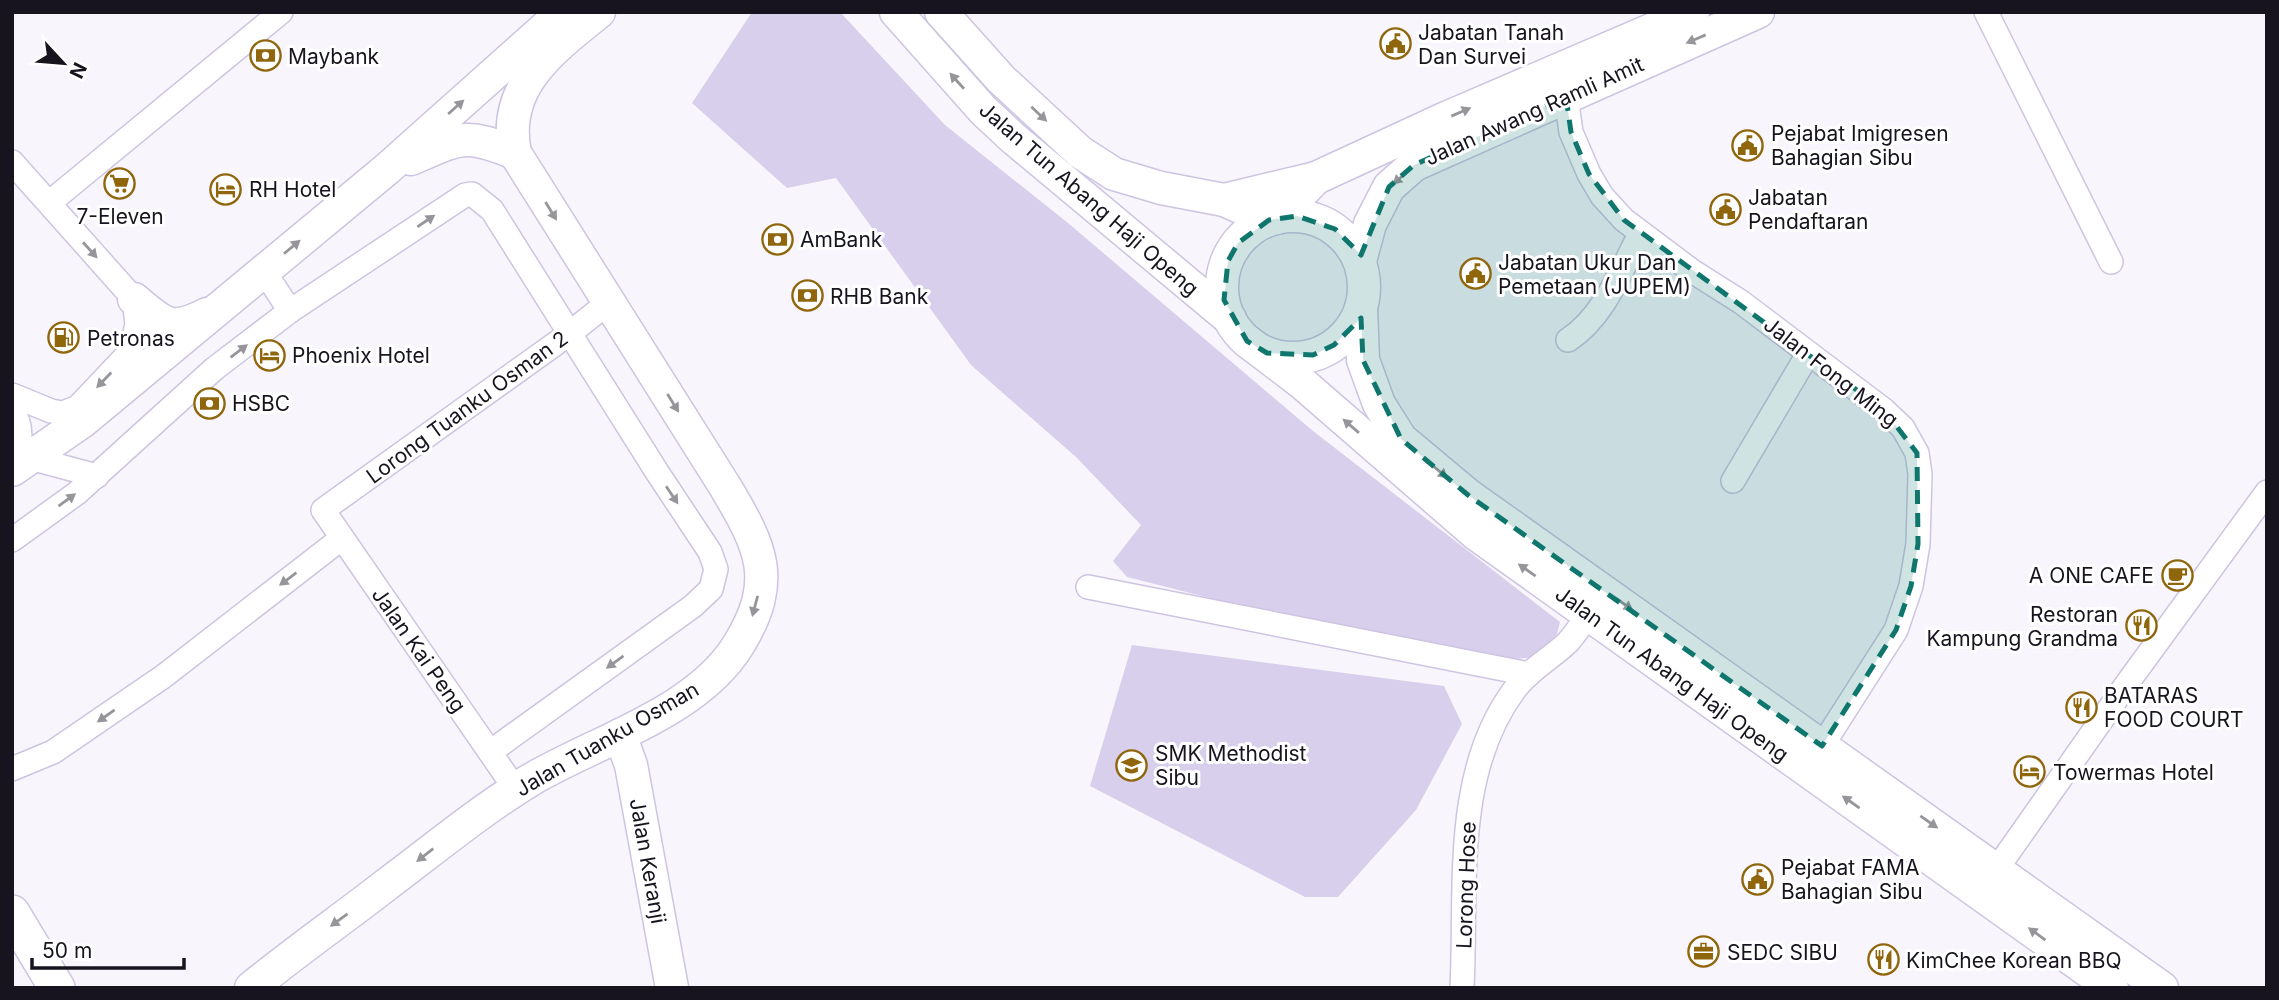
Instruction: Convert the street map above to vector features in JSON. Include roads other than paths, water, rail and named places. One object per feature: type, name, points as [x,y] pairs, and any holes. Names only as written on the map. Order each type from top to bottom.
[{"type":"main road","points":[[18,464],[83,421],[221,307],[387,169],[563,12]]},
{"type":"main road","points":[[515,153],[511,135],[512,117],[531,75],[556,47],[599,12]]},
{"type":"main road","points":[[890,12],[932,54]]},
{"type":"main road","name":"Jalan Tun Abang Haji Openg","points":[[896,12],[932,54],[1013,138],[1476,534],[2112,988]]},
{"type":"main road","name":"Jalan Tun Abang Haji Openg","points":[[941,12],[1001,79],[1080,152],[1114,173],[1161,188],[1224,200],[1273,219]]},
{"type":"main road","name":"Jalan Awang Ramli Amit","points":[[1273,219],[1315,178],[1446,118],[1693,12]]},
{"type":"main road","name":"Jalan Awang Ramli Amit","points":[[1360,261],[1370,224],[1389,187],[1414,165],[1758,12]]},
{"type":"main road","points":[[387,169],[451,142],[469,138],[515,153]]},
{"type":"main road","name":"Jalan Tuanku Osman","points":[[251,988],[464,825],[516,790],[674,704],[712,677],[738,646],[755,612],[762,563],[755,538],[515,153]]},
{"type":"main road","points":[[1224,200],[1315,178]]},
{"type":"main road","points":[[1297,216],[1317,220],[1335,229],[1350,243],[1360,261],[1364,285],[1361,308],[1351,328],[1334,345],[1313,355],[1289,358],[1267,353],[1238,330],[1224,300],[1223,280],[1228,261],[1238,243],[1252,229],[1273,219],[1297,216]]},
{"type":"main road","points":[[134,299],[160,320],[177,326],[221,307]]},
{"type":"main road","name":"Jalan Tun Abang Haji Openg","points":[[1361,308],[1363,360],[1380,404],[1401,439],[1468,495],[2162,988]]},
{"type":"main road","name":"Jalan Keranji","points":[[620,735],[631,765],[662,981]]},
{"type":"main road","name":"Jalan Keranji","points":[[580,754],[603,761],[611,772],[662,981]]},
{"type":"main road","points":[[12,913],[57,988]]},
{"type":"street","points":[[48,203],[281,12]]},
{"type":"street","points":[[1986,12],[2111,262]]},
{"type":"street","name":"Jalan Fong Ming","points":[[1566,97],[1571,132],[1589,174],[1602,196],[1624,220],[1692,271],[1741,302],[1884,410],[1903,428],[1917,453],[1920,474],[1918,544],[1911,586],[1896,630],[1822,746]]},
{"type":"street","points":[[12,162],[134,299],[137,324],[131,351],[78,407],[63,413],[12,396]]},
{"type":"street","points":[[12,540],[97,476],[214,369],[290,311],[465,195],[472,194],[492,210],[710,552],[716,569],[711,589],[694,606],[490,752]]},
{"type":"street","points":[[1568,340],[1583,331],[1594,318],[1640,234]]},
{"type":"street","points":[[264,271],[290,311]]},
{"type":"street","name":"Lorong Tuanku Osman 2","points":[[323,510],[610,303]]},
{"type":"street","points":[[1733,481],[1808,354]]},
{"type":"street","points":[[12,410],[20,430],[18,464],[97,476]]},
{"type":"street","points":[[1996,870],[2131,678],[2267,492]]},
{"type":"street","name":"Jalan Kai Peng","points":[[323,510],[516,790]]},
{"type":"street","points":[[12,769],[53,752],[163,676],[342,538]]},
{"type":"street","points":[[1088,587],[1529,674]]},
{"type":"street","name":"Lorong Hose","points":[[1462,988],[1466,823],[1480,762],[1497,719],[1516,688],[1569,642],[1589,614]]},
{"type":"place","name":"Jabatan Tanah Dan Survei","points":[[1395,44]]},
{"type":"place","name":"Maybank","points":[[265,56]]},
{"type":"place","name":"Pejabat Imigresen Bahagian Sibu","points":[[1748,145]]},
{"type":"place","name":"7-Eleven","points":[[120,184]]},
{"type":"place","name":"RH Hotel","points":[[226,189]]},
{"type":"place","name":"Jabatan Pendaftaran","points":[[1725,209]]},
{"type":"place","name":"AmBank","points":[[777,239]]},
{"type":"place","name":"Jabatan Ukur Dan Pemetaan (JUPEM)","points":[[1475,274]]},
{"type":"place","name":"RHB Bank","points":[[807,296]]},
{"type":"place","name":"Petronas","points":[[64,338]]},
{"type":"place","name":"Phoenix Hotel","points":[[269,355]]},
{"type":"place","name":"HSBC","points":[[209,403]]},
{"type":"place","name":"A ONE CAFE","points":[[2177,575]]},
{"type":"place","name":"Restoran Kampung Grandma","points":[[2141,626]]},
{"type":"place","name":"BATARAS FOOD COURT","points":[[2081,707]]},
{"type":"place","name":"SMK Methodist Sibu","points":[[1132,765]]},
{"type":"place","name":"Towermas Hotel","points":[[2030,772]]},
{"type":"place","name":"Pejabat FAMA Bahagian Sibu","points":[[1758,879]]},
{"type":"place","name":"SEDC SIBU","points":[[1704,952]]},
{"type":"place","name":"KimChee Korean BBQ","points":[[1883,960]]}]
